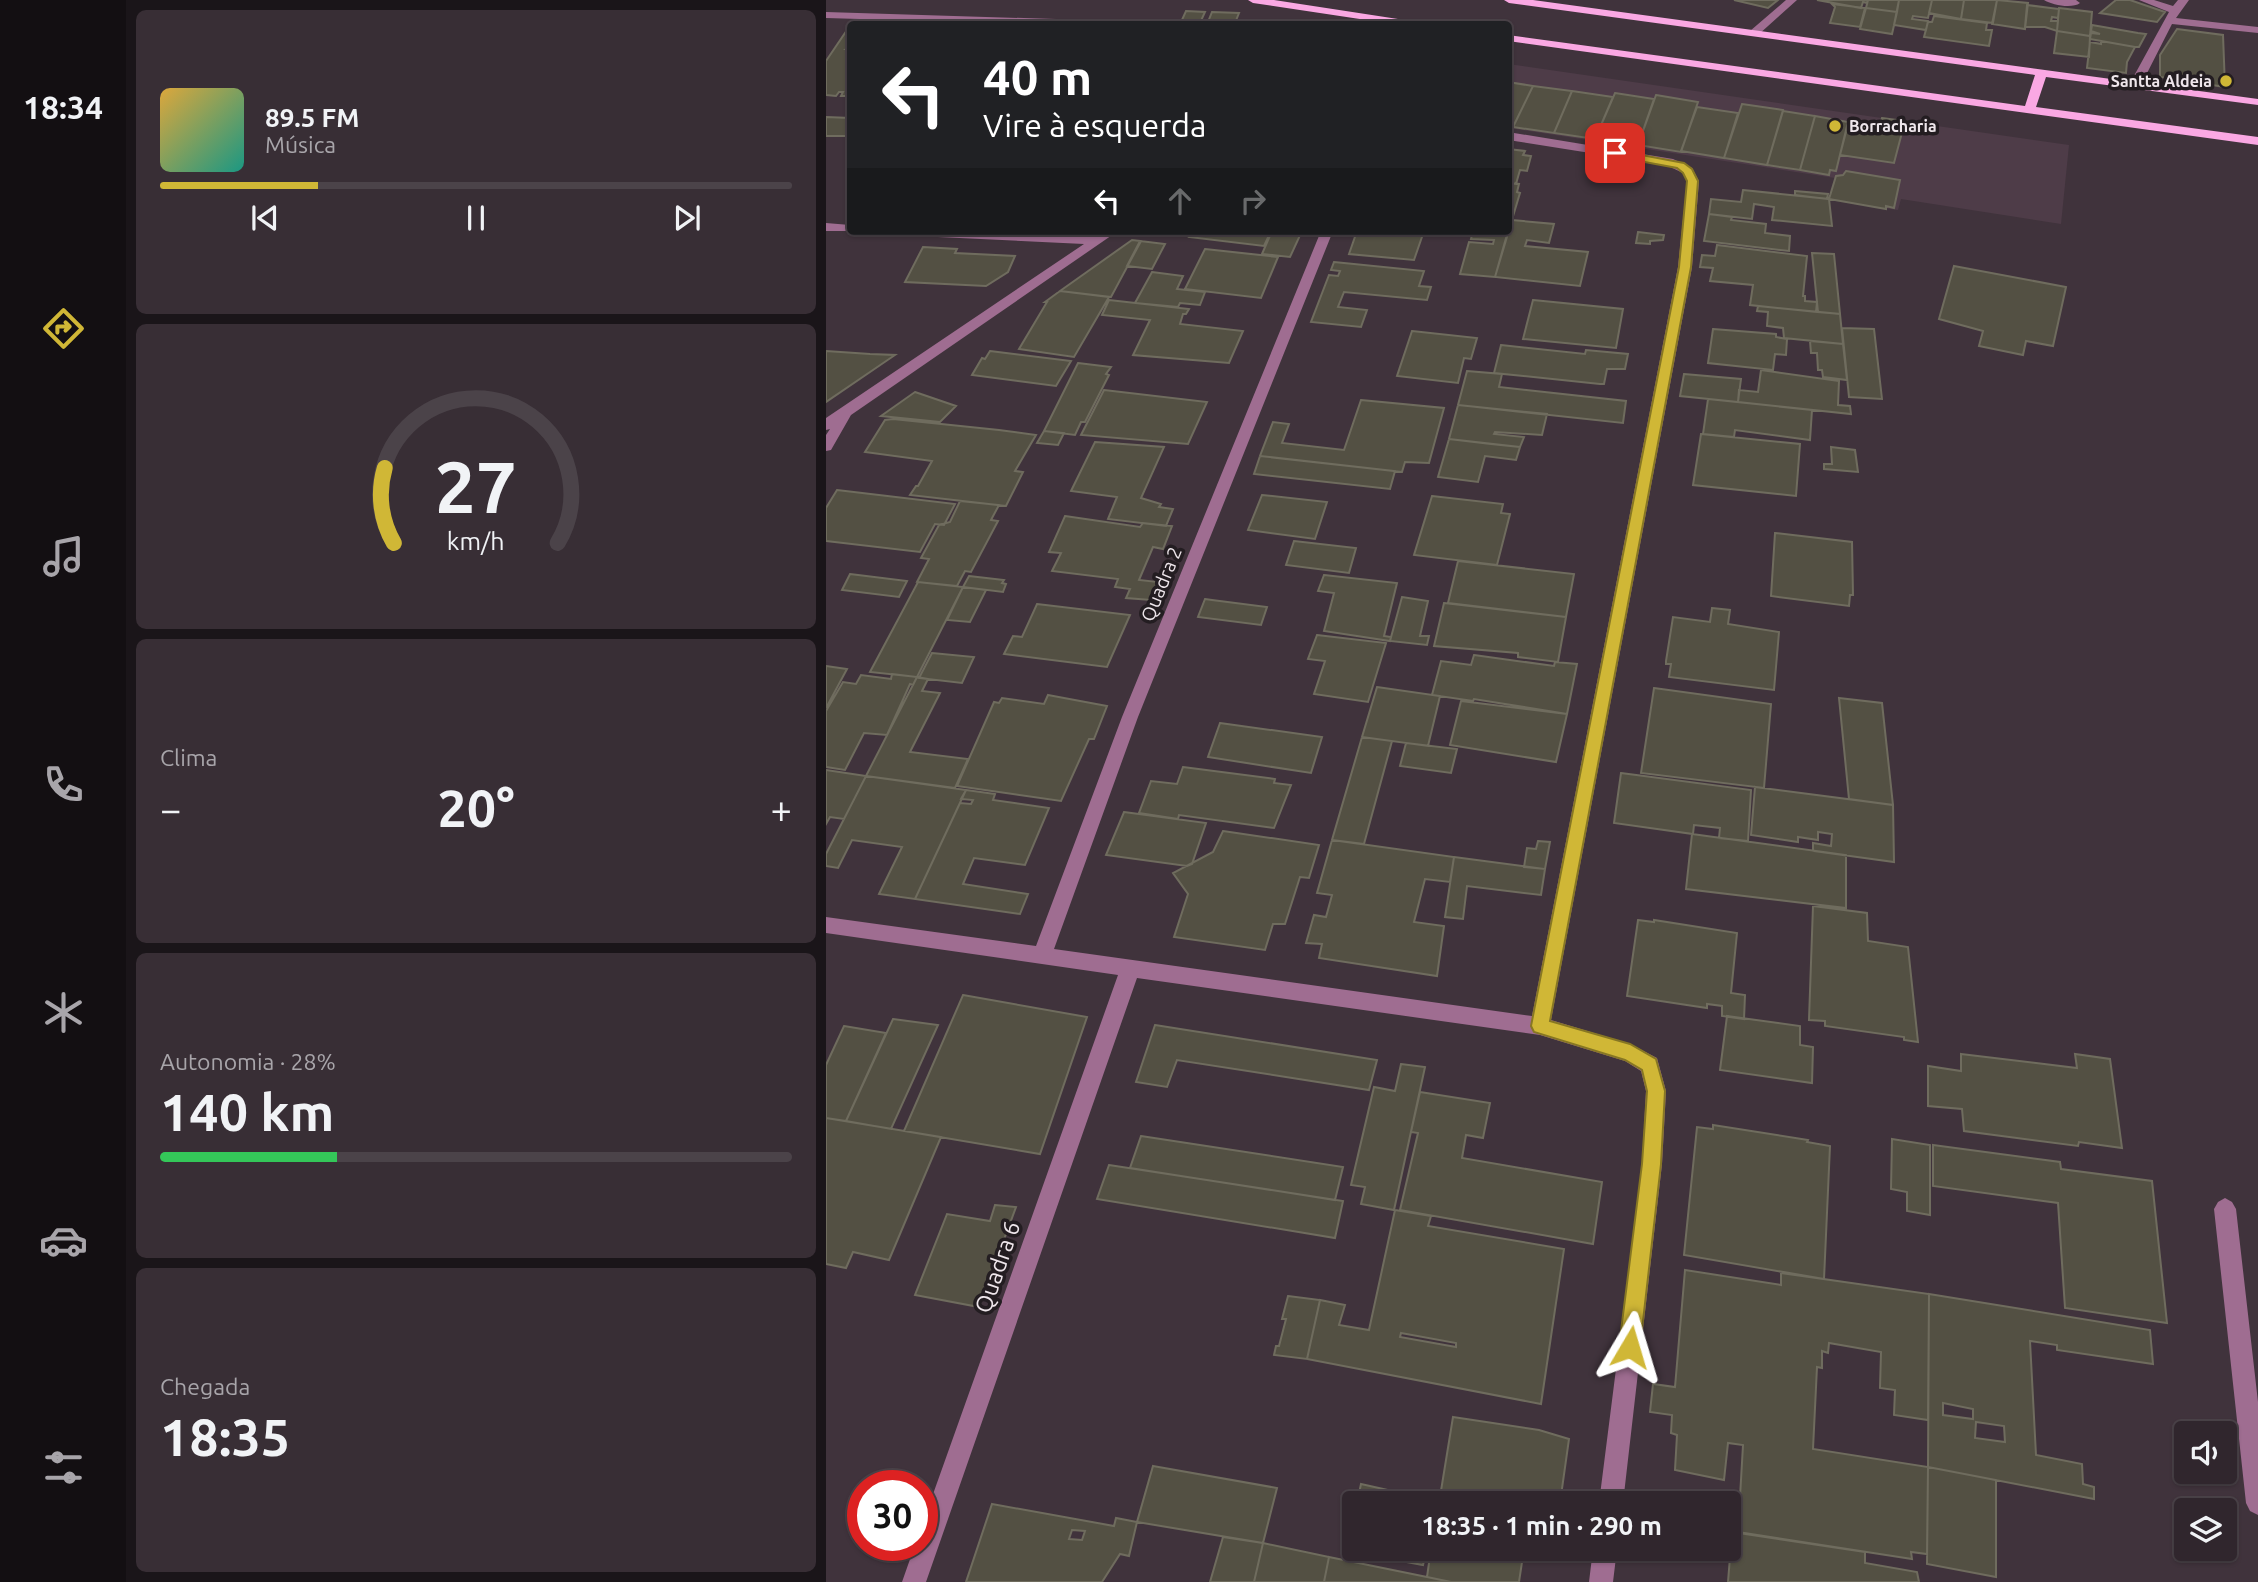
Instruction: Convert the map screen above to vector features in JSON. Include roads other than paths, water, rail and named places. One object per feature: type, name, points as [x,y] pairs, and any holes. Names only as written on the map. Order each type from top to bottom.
[{"type":"main road","points":[[1253,0],[1391,21]]},
{"type":"main road","points":[[1509,0],[2258,102]]},
{"type":"main road","points":[[1512,39],[2258,141]]},
{"type":"main road","points":[[2030,109],[2042,72]]},
{"type":"street","points":[[1754,33],[1792,0]]},
{"type":"street","points":[[2049,0],[2075,3]]},
{"type":"street","points":[[2144,0],[2172,16],[2258,30]]},
{"type":"street","points":[[2135,85],[2183,0]]},
{"type":"street","points":[[826,15],[1022,21]]},
{"type":"street","points":[[1512,137],[1669,162],[1688,171],[1693,181],[1685,267],[1540,1026]]},
{"type":"street","points":[[826,228],[847,229]]},
{"type":"street","points":[[976,235],[1097,241]]},
{"type":"street","points":[[826,425],[1106,235]]},
{"type":"street","name":"Quadra 2","points":[[1041,957],[1129,717],[1324,235]]},
{"type":"street","points":[[826,446],[849,411]]},
{"type":"street","points":[[826,925],[1540,1026],[1630,1052],[1650,1065],[1656,1091],[1652,1164],[1612,1491]]},
{"type":"street","name":"Quadra 6","points":[[914,1582],[1130,969]]},
{"type":"street","points":[[2225,1209],[2258,1503]]},
{"type":"street","points":[[1601,1582],[1604,1561]]},
{"type":"place","name":"Santta Aldeia","points":[[2226,81]]},
{"type":"place","name":"Borracharia","points":[[1835,126]]}]
